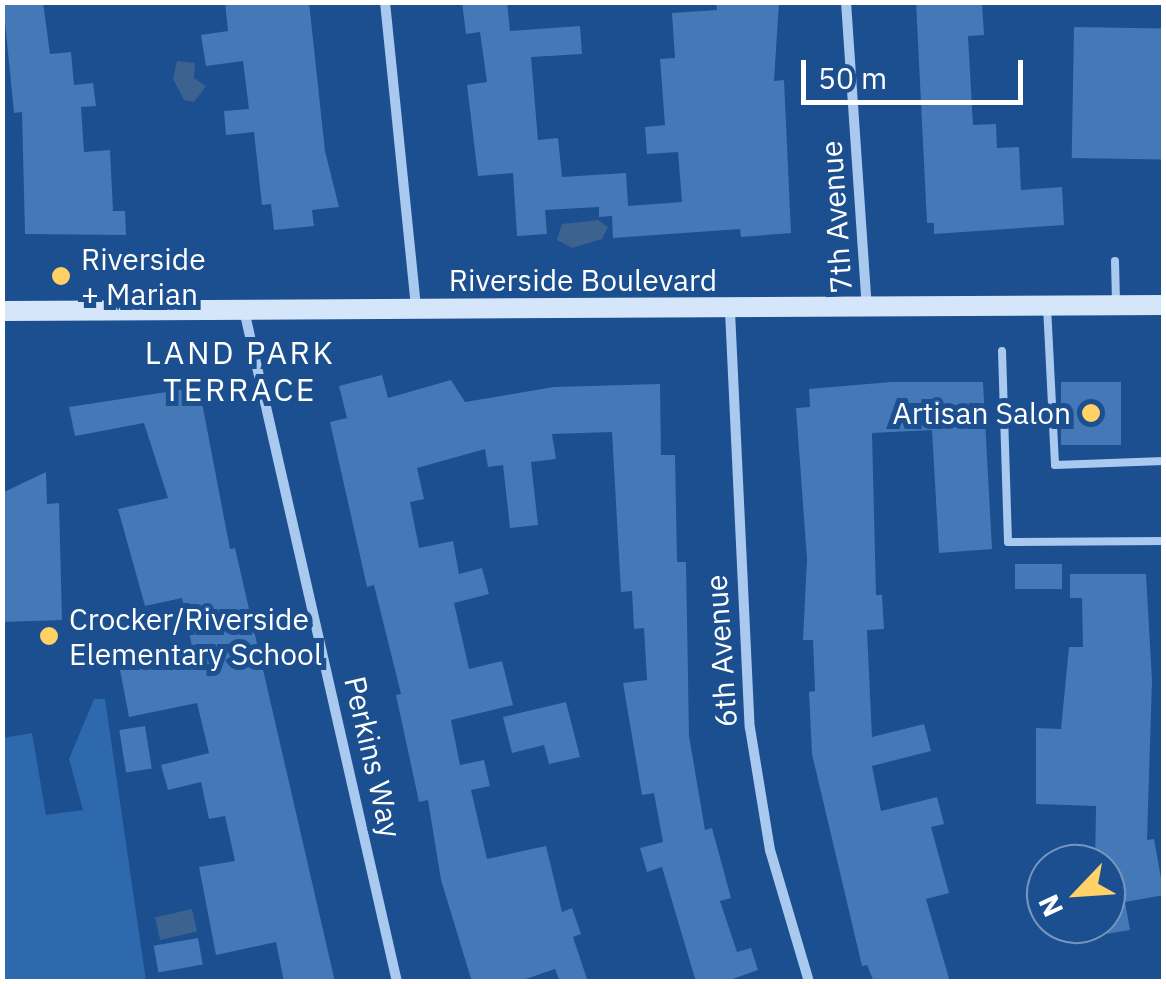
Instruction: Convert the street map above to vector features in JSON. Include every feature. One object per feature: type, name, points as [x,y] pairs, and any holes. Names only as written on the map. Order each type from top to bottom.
[{"type":"main road","name":"Riverside Boulevard","points":[[2,311],[730,311],[1164,305]]},
{"type":"street","points":[[385,2],[416,310]]},
{"type":"street","name":"7th Avenue","points":[[846,2],[867,309]]},
{"type":"street","name":"Perkins Way","points":[[244,310],[398,982]]},
{"type":"street","name":"6th Avenue","points":[[730,311],[750,728],[770,850],[809,982]]},
{"type":"lane","points":[[1115,261],[1116,305]]},
{"type":"lane","points":[[1046,306],[1055,466],[1164,461]]},
{"type":"lane","points":[[1002,351],[1008,542],[1164,541]]},
{"type":"shaded area","points":[[177,61],[195,63],[194,78],[206,86],[194,102],[184,100],[173,79]]},
{"type":"shaded area","points":[[598,220],[608,227],[602,239],[572,248],[557,240],[562,224]]},
{"type":"shaded area","points":[[94,699],[105,699],[146,981],[3,981],[3,738],[32,733],[46,815],[83,810],[69,759]]},
{"type":"shaded area","points":[[192,909],[197,931],[160,940],[155,918]]},
{"type":"building","points":[[3,2],[43,2],[50,54],[71,52],[74,85],[93,83],[96,106],[81,107],[84,152],[110,150],[113,211],[125,211],[126,235],[25,234],[22,112],[14,113]]},
{"type":"building","points":[[225,2],[309,2],[325,151],[339,207],[312,210],[314,226],[274,230],[271,204],[262,205],[254,132],[226,135],[224,111],[249,109],[243,61],[206,66],[201,35],[228,31]]},
{"type":"building","points":[[462,2],[507,2],[510,31],[580,26],[582,54],[531,57],[538,140],[558,138],[562,177],[626,173],[628,206],[682,202],[678,152],[647,154],[645,127],[665,125],[660,59],[675,58],[672,13],[717,10],[716,2],[779,2],[774,81],[784,80],[791,233],[741,237],[740,229],[613,238],[612,216],[599,217],[599,207],[545,210],[547,234],[517,236],[513,173],[478,176],[467,85],[487,82],[480,32],[466,34]]},
{"type":"building","points":[[916,2],[982,2],[984,35],[968,36],[973,125],[996,124],[997,148],[1019,147],[1021,190],[1062,187],[1064,225],[934,234],[934,223],[927,223]]},
{"type":"building","points":[[1074,27],[1164,29],[1162,160],[1072,158]]},
{"type":"building","points":[[382,375],[388,398],[451,380],[465,402],[554,387],[660,384],[661,455],[675,455],[677,562],[686,562],[689,736],[705,830],[712,828],[731,898],[720,901],[737,952],[751,948],[758,970],[724,982],[696,982],[662,867],[647,872],[640,848],[663,842],[654,793],[642,795],[623,683],[647,680],[644,628],[634,629],[632,591],[621,592],[612,432],[552,434],[556,459],[531,462],[538,525],[510,528],[503,465],[488,467],[485,449],[417,468],[424,499],[410,502],[419,548],[453,541],[459,574],[482,568],[489,594],[454,603],[469,669],[502,661],[513,705],[451,720],[460,765],[484,760],[490,786],[471,790],[487,859],[546,846],[562,912],[572,908],[581,934],[573,937],[588,982],[560,982],[555,969],[517,982],[472,982],[441,880],[428,800],[419,802],[396,695],[401,694],[374,585],[367,587],[330,422],[347,418],[339,386]]},
{"type":"building","points":[[891,382],[983,382],[992,549],[939,553],[932,430],[872,433],[876,595],[882,595],[884,629],[867,630],[872,737],[924,724],[931,751],[872,766],[881,811],[937,797],[944,824],[931,827],[949,893],[926,899],[950,982],[874,982],[867,965],[862,966],[812,754],[809,692],[815,691],[813,640],[803,640],[807,559],[796,408],[810,407],[809,389]]},
{"type":"building","name":"Artisan Salon","points":[[1061,382],[1121,382],[1121,445],[1061,445]]},
{"type":"building","points":[[199,387],[230,549],[235,548],[335,982],[284,982],[276,942],[216,955],[199,867],[235,861],[225,816],[209,819],[201,782],[168,790],[161,765],[209,753],[197,703],[129,717],[120,670],[194,656],[182,598],[145,606],[118,509],[168,498],[144,423],[75,436],[69,407]]},
{"type":"building","points":[[46,472],[47,504],[59,503],[62,620],[2,622],[2,493]]},
{"type":"building","points":[[1015,564],[1062,564],[1062,589],[1015,589]]},
{"type":"building","points":[[1070,574],[1146,574],[1152,681],[1147,840],[1154,839],[1164,895],[1126,902],[1126,844],[1095,844],[1096,806],[1036,804],[1036,728],[1061,729],[1069,647],[1083,647],[1082,598],[1070,598]]},
{"type":"building","points":[[566,702],[580,757],[549,764],[544,745],[512,753],[503,717]]},
{"type":"building","points":[[145,726],[152,768],[126,773],[119,730]]},
{"type":"building","points":[[198,938],[203,965],[158,972],[154,946]]},
{"type":"place","name":"Riverside + Marian","points":[[61,276]]},
{"type":"place","name":"Artisan Salon","points":[[1091,413]]},
{"type":"place","name":"Crocker/Riverside Elementary School","points":[[49,636]]},
{"type":"district","name":"LAND PARK TERRACE","points":[[240,372]]}]
